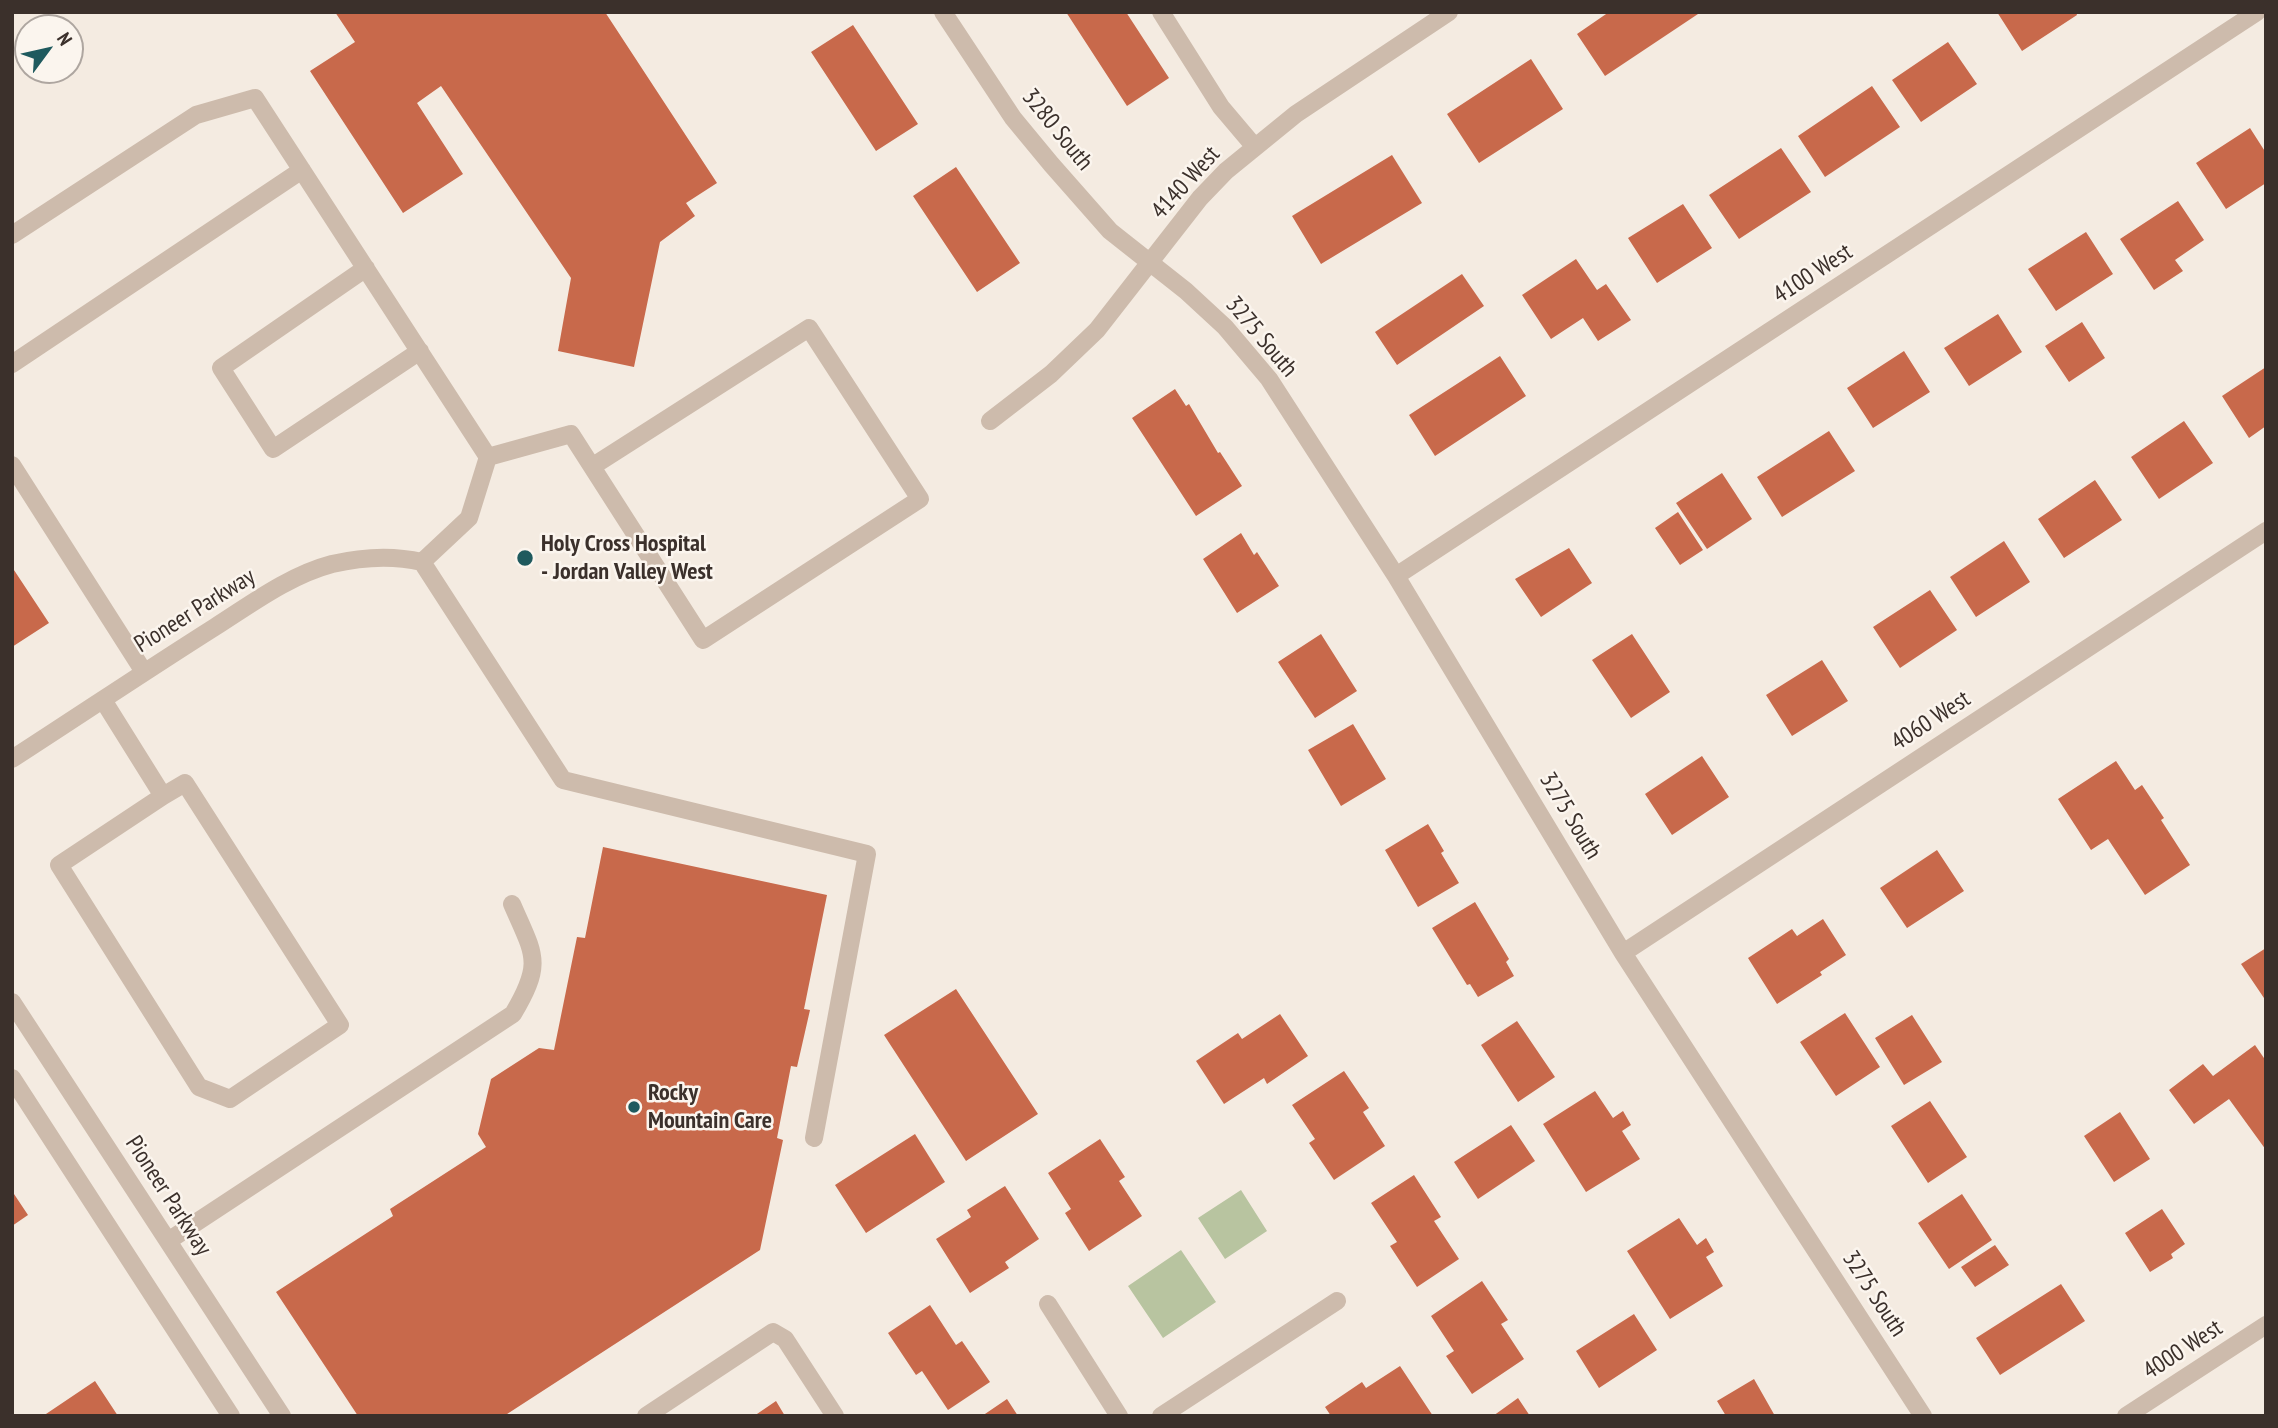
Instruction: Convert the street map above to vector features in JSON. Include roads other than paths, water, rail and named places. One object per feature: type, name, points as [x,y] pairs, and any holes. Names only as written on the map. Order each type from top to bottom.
[{"type":"street","name":"3280 South","points":[[943,12],[1013,118],[1110,231],[1150,263]]},
{"type":"street","points":[[1161,12],[1221,107],[1254,146]]},
{"type":"street","name":"4140 West","points":[[990,421],[1074,354],[1097,330],[1200,198],[1254,146],[1340,83],[1449,12]]},
{"type":"street","name":"4100 West","points":[[1396,576],[2257,12]]},
{"type":"street","points":[[12,235],[196,115],[255,98],[488,457],[469,518],[422,562],[563,780],[867,854],[814,1138]]},
{"type":"street","points":[[12,363],[302,170]]},
{"type":"street","name":"3275 South","points":[[1150,263],[1186,290],[1225,327],[1269,379],[1396,576],[1623,953],[1923,1416]]},
{"type":"street","points":[[366,268],[221,368],[273,449],[420,351]]},
{"type":"street","points":[[488,457],[572,434],[703,640],[920,499],[809,328],[593,466]]},
{"type":"street","points":[[12,465],[144,672]]},
{"type":"street","name":"4060 West","points":[[1623,953],[2266,531]]},
{"type":"street","name":"Pioneer Parkway","points":[[12,759],[272,591],[320,569],[362,559],[400,556],[422,562]]},
{"type":"street","points":[[103,700],[163,796]]},
{"type":"street","points":[[185,783],[340,1026],[230,1099],[199,1087],[59,865],[163,796],[185,783]]},
{"type":"street","points":[[168,1241],[513,1014],[526,993],[533,973],[533,953],[512,904]]},
{"type":"street","name":"Pioneer Parkway","points":[[12,1002],[282,1416]]},
{"type":"street","points":[[12,1078],[231,1416]]},
{"type":"street","points":[[1161,1416],[1337,1301]]},
{"type":"street","points":[[1048,1304],[1119,1416]]},
{"type":"street","name":"4000 West","points":[[2126,1416],[2266,1325]]},
{"type":"street","points":[[646,1416],[774,1332],[785,1339],[835,1416]]},
{"type":"place","name":"Holy Cross Hospital - Jordan Valley West","points":[[525,558]]},
{"type":"place","name":"Rocky Mountain Care","points":[[634,1107]]}]
